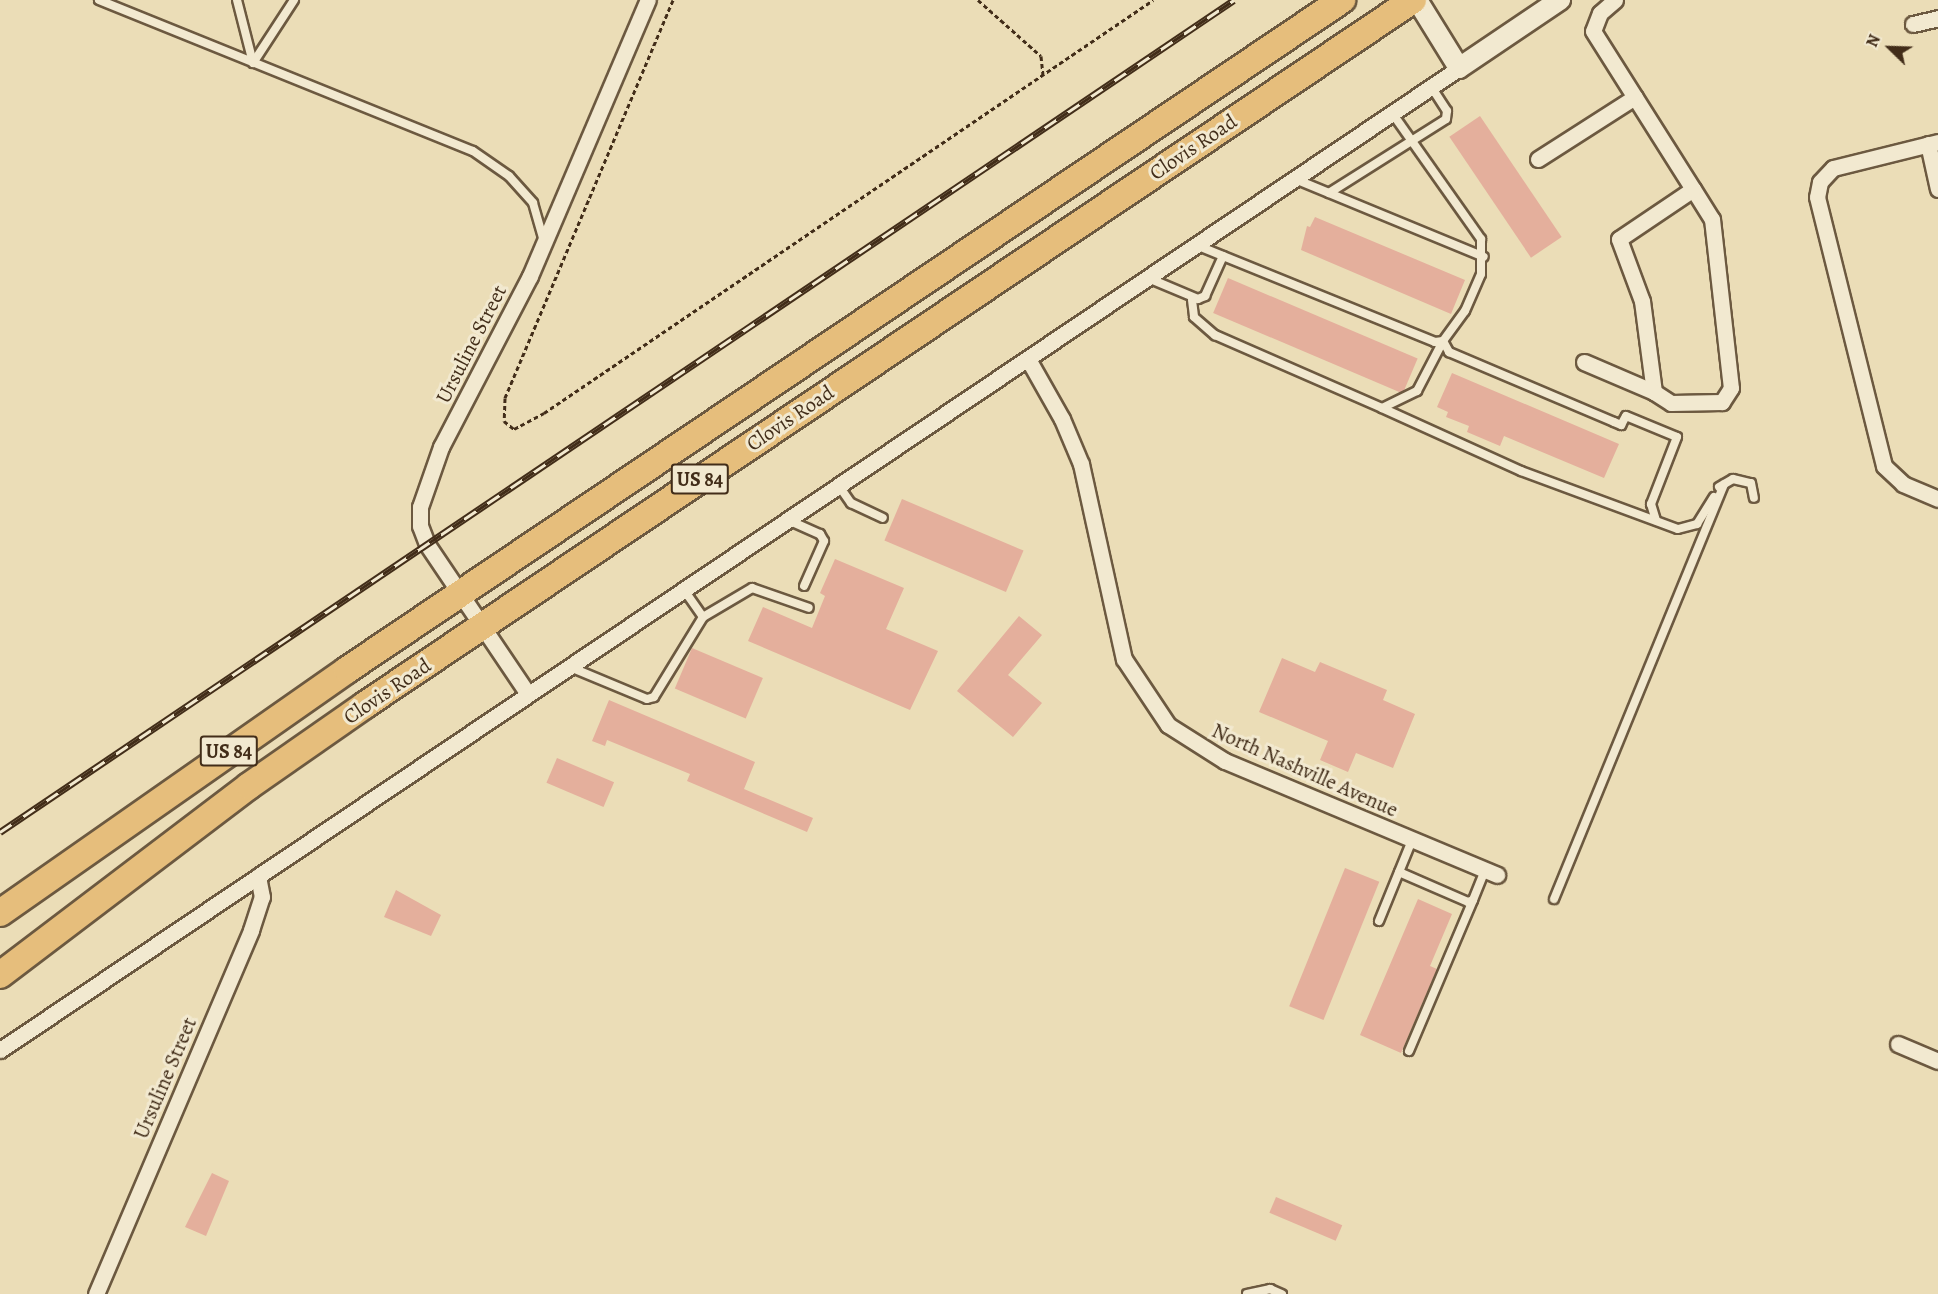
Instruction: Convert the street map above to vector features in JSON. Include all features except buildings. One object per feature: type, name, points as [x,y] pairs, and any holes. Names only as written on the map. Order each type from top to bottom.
[{"type":"highway","name":"Clovis Road","points":[[0,913],[264,727],[1342,0]]},
{"type":"highway","name":"Clovis Road","points":[[0,975],[249,786],[1415,0]]},
{"type":"street","name":"Ursuline Street","points":[[528,694],[427,544],[420,526],[420,507],[441,447],[544,242],[648,0]]},
{"type":"street","points":[[1415,0],[1460,68]]},
{"type":"street","points":[[0,1050],[1560,0]]},
{"type":"street","points":[[1584,362],[1654,392],[1671,403],[1722,402],[1731,388],[1713,219],[1593,31],[1600,13],[1615,0]]},
{"type":"street","points":[[1913,24],[1938,18]]},
{"type":"street","points":[[1538,159],[1635,97]]},
{"type":"street","points":[[1938,189],[1933,143],[1833,168],[1820,182],[1817,197],[1884,466],[1903,484],[1938,499]]},
{"type":"street","points":[[1654,392],[1642,301],[1620,239],[1694,189]]},
{"type":"street","name":"North Nashville Avenue","points":[[1028,359],[1074,445],[1121,649],[1154,709],[1194,745],[1225,761],[1491,872]]},
{"type":"street","name":"Ursuline Street","points":[[96,1294],[251,930],[262,897],[258,876]]},
{"type":"street","points":[[1898,1044],[1938,1061]]},
{"type":"lane","points":[[99,0],[473,151],[509,176],[532,203],[544,242]]},
{"type":"lane","points":[[237,0],[253,63]]},
{"type":"lane","points":[[253,63],[294,0]]},
{"type":"lane","points":[[1329,193],[1448,114],[1431,86]]},
{"type":"lane","points":[[1382,408],[1417,391],[1443,341],[1465,310],[1481,274],[1484,257],[1479,232],[1392,113]]},
{"type":"lane","points":[[1293,178],[1484,257]]},
{"type":"lane","points":[[1195,245],[1435,342],[1443,341]]},
{"type":"lane","points":[[1147,278],[1192,300],[1205,296],[1223,256]]},
{"type":"lane","points":[[1192,300],[1194,317],[1215,335],[1521,471],[1678,529],[1690,529],[1724,484],[1733,479],[1751,483],[1754,498]]},
{"type":"lane","points":[[1443,341],[1449,352],[1620,425],[1626,416],[1677,436],[1651,504],[1656,520]]},
{"type":"lane","points":[[1554,899],[1724,484]]},
{"type":"lane","points":[[838,486],[851,502],[883,518]]},
{"type":"lane","points":[[788,520],[820,534],[824,542],[804,586]]},
{"type":"lane","points":[[569,666],[651,699],[703,617],[752,588],[809,608]]},
{"type":"lane","points":[[684,590],[703,617]]},
{"type":"lane","points":[[1379,921],[1412,840]]},
{"type":"lane","points":[[1399,872],[1468,902],[1473,900]]},
{"type":"lane","points":[[1409,1051],[1473,900],[1491,872]]},
{"type":"lane","points":[[1247,1294],[1270,1289],[1282,1294]]},
{"type":"path","points":[[673,0],[505,398],[504,421],[514,429],[544,413],[1153,0]]},
{"type":"path","points":[[978,0],[1041,56],[1043,75]]},
{"type":"railway","points":[[0,832],[1234,0]]}]
